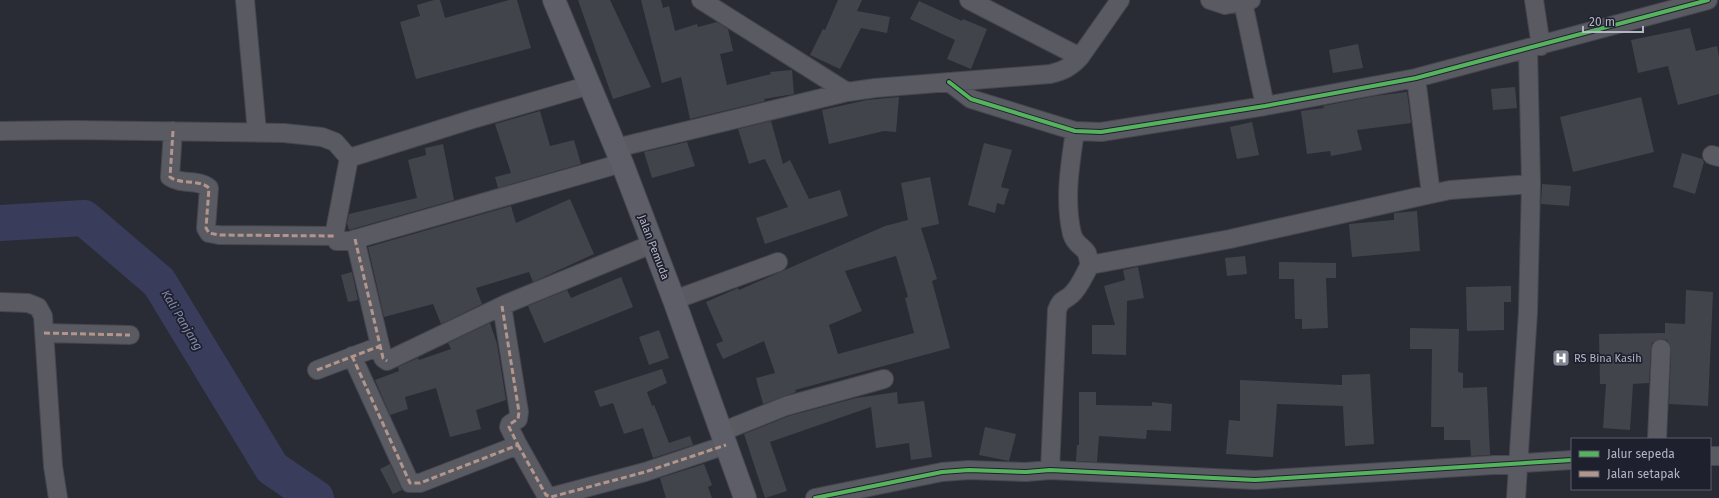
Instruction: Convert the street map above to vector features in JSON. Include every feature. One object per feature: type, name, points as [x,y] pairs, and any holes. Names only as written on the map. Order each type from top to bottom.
[{"type":"main road","name":"Jalan Pemuda","points":[[554,0],[619,155],[674,300],[745,498]]},
{"type":"street","points":[[245,0],[257,132]]},
{"type":"street","points":[[701,0],[847,92]]},
{"type":"street","points":[[970,0],[1080,57]]},
{"type":"street","points":[[349,158],[334,236],[337,241],[355,239],[619,155],[847,92],[1050,74],[1064,71],[1074,64],[1080,57],[1120,0]]},
{"type":"street","points":[[1210,0],[1224,5],[1247,1],[1266,106]]},
{"type":"street","points":[[1516,498],[1517,463],[1528,312],[1535,47],[1534,0]]},
{"type":"street","points":[[949,82],[971,99],[1075,131],[1101,132],[1266,106],[1416,78],[1708,0]]},
{"type":"street","points":[[1416,78],[1430,194]]},
{"type":"street","points":[[349,158],[473,119],[590,85]]},
{"type":"street","points":[[0,131],[74,130],[257,132],[322,137],[335,142],[349,158]]},
{"type":"street","points":[[173,131],[170,177],[174,180],[205,184],[209,188],[206,228],[209,233],[219,235],[334,236]]},
{"type":"street","points":[[1050,470],[1057,310],[1059,303],[1070,296],[1077,288],[1090,265],[1087,253],[1078,245],[1073,235],[1069,210],[1069,171],[1075,131]]},
{"type":"street","points":[[1090,265],[1230,239],[1450,190],[1531,184]]},
{"type":"street","points":[[355,239],[383,358],[387,361],[502,306],[652,244]]},
{"type":"street","points":[[674,300],[778,262]]},
{"type":"street","points":[[0,302],[28,303],[38,306],[43,316],[53,466],[58,498]]},
{"type":"street","points":[[502,306],[519,412],[518,419],[510,424],[509,427],[546,495],[551,497],[645,472],[724,438],[786,406],[884,379]]},
{"type":"street","points":[[44,333],[130,335]]},
{"type":"street","points":[[317,370],[380,346]]},
{"type":"street","points":[[1656,438],[1661,349]]},
{"type":"street","points":[[352,356],[410,482],[420,483],[518,445]]},
{"type":"street","points":[[815,498],[942,472],[969,470],[1026,472],[1050,470],[1255,480],[1571,460]]},
{"type":"building","points":[[434,0],[440,0],[445,18],[509,0],[517,0],[531,48],[416,79],[400,22],[420,16],[417,5]]},
{"type":"building","points":[[578,0],[610,0],[651,87],[613,99]]},
{"type":"building","points":[[641,0],[661,0],[663,8],[669,6],[675,31],[697,24],[698,27],[717,22],[728,29],[733,51],[720,54],[727,85],[771,74],[770,72],[792,70],[794,94],[764,99],[765,101],[690,119],[681,77],[662,83]]},
{"type":"building","points":[[838,0],[862,0],[857,11],[890,17],[887,33],[861,28],[840,69],[810,55],[823,29],[825,30]]},
{"type":"building","points":[[919,1],[962,21],[963,19],[987,29],[971,69],[947,59],[955,40],[910,19]]},
{"type":"building","points":[[1690,28],[1696,51],[1717,46],[1719,57],[1719,94],[1678,105],[1668,66],[1638,73],[1631,40]]},
{"type":"building","points":[[1358,44],[1363,68],[1333,73],[1329,50]]},
{"type":"building","points":[[1515,87],[1517,108],[1493,110],[1491,89]]},
{"type":"building","points":[[1407,92],[1411,123],[1357,130],[1362,150],[1331,156],[1330,151],[1307,154],[1301,111],[1324,108],[1323,106],[1375,96]]},
{"type":"building","points":[[899,97],[896,132],[884,131],[829,144],[822,110],[867,100]]},
{"type":"building","points":[[1641,97],[1654,152],[1573,172],[1560,117]]},
{"type":"building","points":[[540,111],[550,146],[574,140],[581,164],[498,188],[495,177],[511,173],[495,124]]},
{"type":"building","points":[[771,121],[783,164],[790,160],[809,199],[840,190],[848,216],[765,244],[756,218],[788,207],[765,159],[749,164],[738,129]]},
{"type":"building","points":[[1252,122],[1259,155],[1237,159],[1230,127]]},
{"type":"building","points":[[687,142],[695,166],[652,178],[644,152]]},
{"type":"building","points":[[984,143],[1012,150],[1001,187],[1009,189],[1004,205],[997,203],[995,213],[968,205]]},
{"type":"building","points":[[443,144],[454,200],[349,230],[347,223],[349,214],[417,198],[408,160],[426,155],[425,148]]},
{"type":"building","points":[[1682,153],[1702,159],[1704,162],[1695,194],[1673,187]]},
{"type":"building","points":[[930,177],[939,224],[921,228],[937,279],[932,281],[950,348],[795,390],[796,392],[763,404],[756,378],[775,373],[764,341],[723,359],[716,344],[723,341],[706,302],[738,288],[739,290],[885,226],[908,220],[901,183]],"holes":[[[896,256],[908,297],[905,298],[914,333],[838,354],[829,325],[862,311],[845,271]]]},
{"type":"building","points":[[1542,184],[1571,186],[1569,206],[1541,204]]},
{"type":"building","points":[[570,199],[594,254],[533,282],[529,272],[476,288],[482,304],[441,324],[433,304],[384,317],[368,247],[511,206],[516,223]]},
{"type":"building","points":[[1417,211],[1420,251],[1352,257],[1349,224],[1394,220],[1394,213]]},
{"type":"building","points":[[1245,256],[1247,274],[1227,276],[1225,258]]},
{"type":"building","points":[[1279,262],[1336,263],[1336,278],[1326,278],[1328,328],[1302,329],[1302,319],[1295,319],[1294,279],[1279,279]]},
{"type":"building","points":[[1138,267],[1144,298],[1127,301],[1126,355],[1092,354],[1092,325],[1115,325],[1104,286],[1125,280],[1123,270]]},
{"type":"building","points":[[352,272],[358,300],[348,302],[341,275]]},
{"type":"building","points":[[621,277],[633,307],[544,343],[528,306],[567,290],[571,298]]},
{"type":"building","points":[[1511,286],[1511,302],[1504,302],[1504,330],[1467,331],[1466,287]]},
{"type":"building","points":[[1686,290],[1713,292],[1708,406],[1669,404],[1671,349],[1667,340],[1661,339],[1652,343],[1649,383],[1633,384],[1630,430],[1603,428],[1606,384],[1600,384],[1599,334],[1665,333],[1665,323],[1685,324]]},
{"type":"building","points":[[490,323],[497,344],[506,400],[476,410],[481,429],[450,437],[436,388],[405,397],[408,409],[390,415],[375,380],[399,371],[398,367],[418,358],[419,360],[451,349],[448,343]]},
{"type":"building","points":[[1410,328],[1459,329],[1458,372],[1463,373],[1463,388],[1487,387],[1490,455],[1471,456],[1470,440],[1444,440],[1444,427],[1431,427],[1432,349],[1410,349]]},
{"type":"building","points":[[659,330],[669,358],[649,365],[639,337]]},
{"type":"building","points":[[662,369],[667,383],[647,392],[652,406],[654,405],[669,443],[690,436],[693,445],[653,458],[643,428],[624,434],[613,403],[600,407],[594,391]]},
{"type":"building","points":[[1370,374],[1374,444],[1345,446],[1343,406],[1277,404],[1273,457],[1226,454],[1229,420],[1240,421],[1240,380],[1342,385],[1342,375]]},
{"type":"building","points":[[897,392],[898,404],[924,401],[932,457],[911,460],[909,443],[876,448],[871,407],[770,442],[787,491],[765,498],[744,434],[789,416],[856,398]]},
{"type":"building","points":[[1079,392],[1096,392],[1096,405],[1152,406],[1152,402],[1172,404],[1171,431],[1147,430],[1146,439],[1099,436],[1097,462],[1076,461],[1077,445],[1079,445]]},
{"type":"building","points":[[985,427],[1016,434],[1009,461],[979,455]]},
{"type":"building","points":[[390,464],[402,490],[393,494],[380,469]]},
{"type":"building","points":[[704,464],[712,485],[708,487],[712,498],[666,498],[660,478]]},
{"type":"waterway","name":"Kali Panjang","points":[[0,223],[84,218],[159,282],[272,468],[316,498]]},
{"type":"marked path","points":[[173,131],[170,177],[179,181],[205,185],[209,188],[206,228],[209,233],[219,235],[334,236]]},
{"type":"marked path","points":[[355,239],[383,358],[387,361]]},
{"type":"marked path","points":[[352,356],[410,483],[420,483],[518,445],[509,427],[510,424],[518,419],[519,412],[502,306]]},
{"type":"marked path","points":[[44,333],[130,335]]},
{"type":"marked path","points":[[317,370],[380,346]]},
{"type":"marked path","points":[[518,445],[546,495],[551,497],[645,472],[726,445]]},
{"type":"cycle path","points":[[949,82],[971,99],[1075,131],[1101,132],[1265,106],[1416,78],[1708,0]]},
{"type":"cycle path","points":[[815,498],[942,472],[969,470],[1026,472],[1050,470],[1255,480],[1571,460]]},
{"type":"place","name":"RS Bina Kasih","points":[[1561,358]]}]
